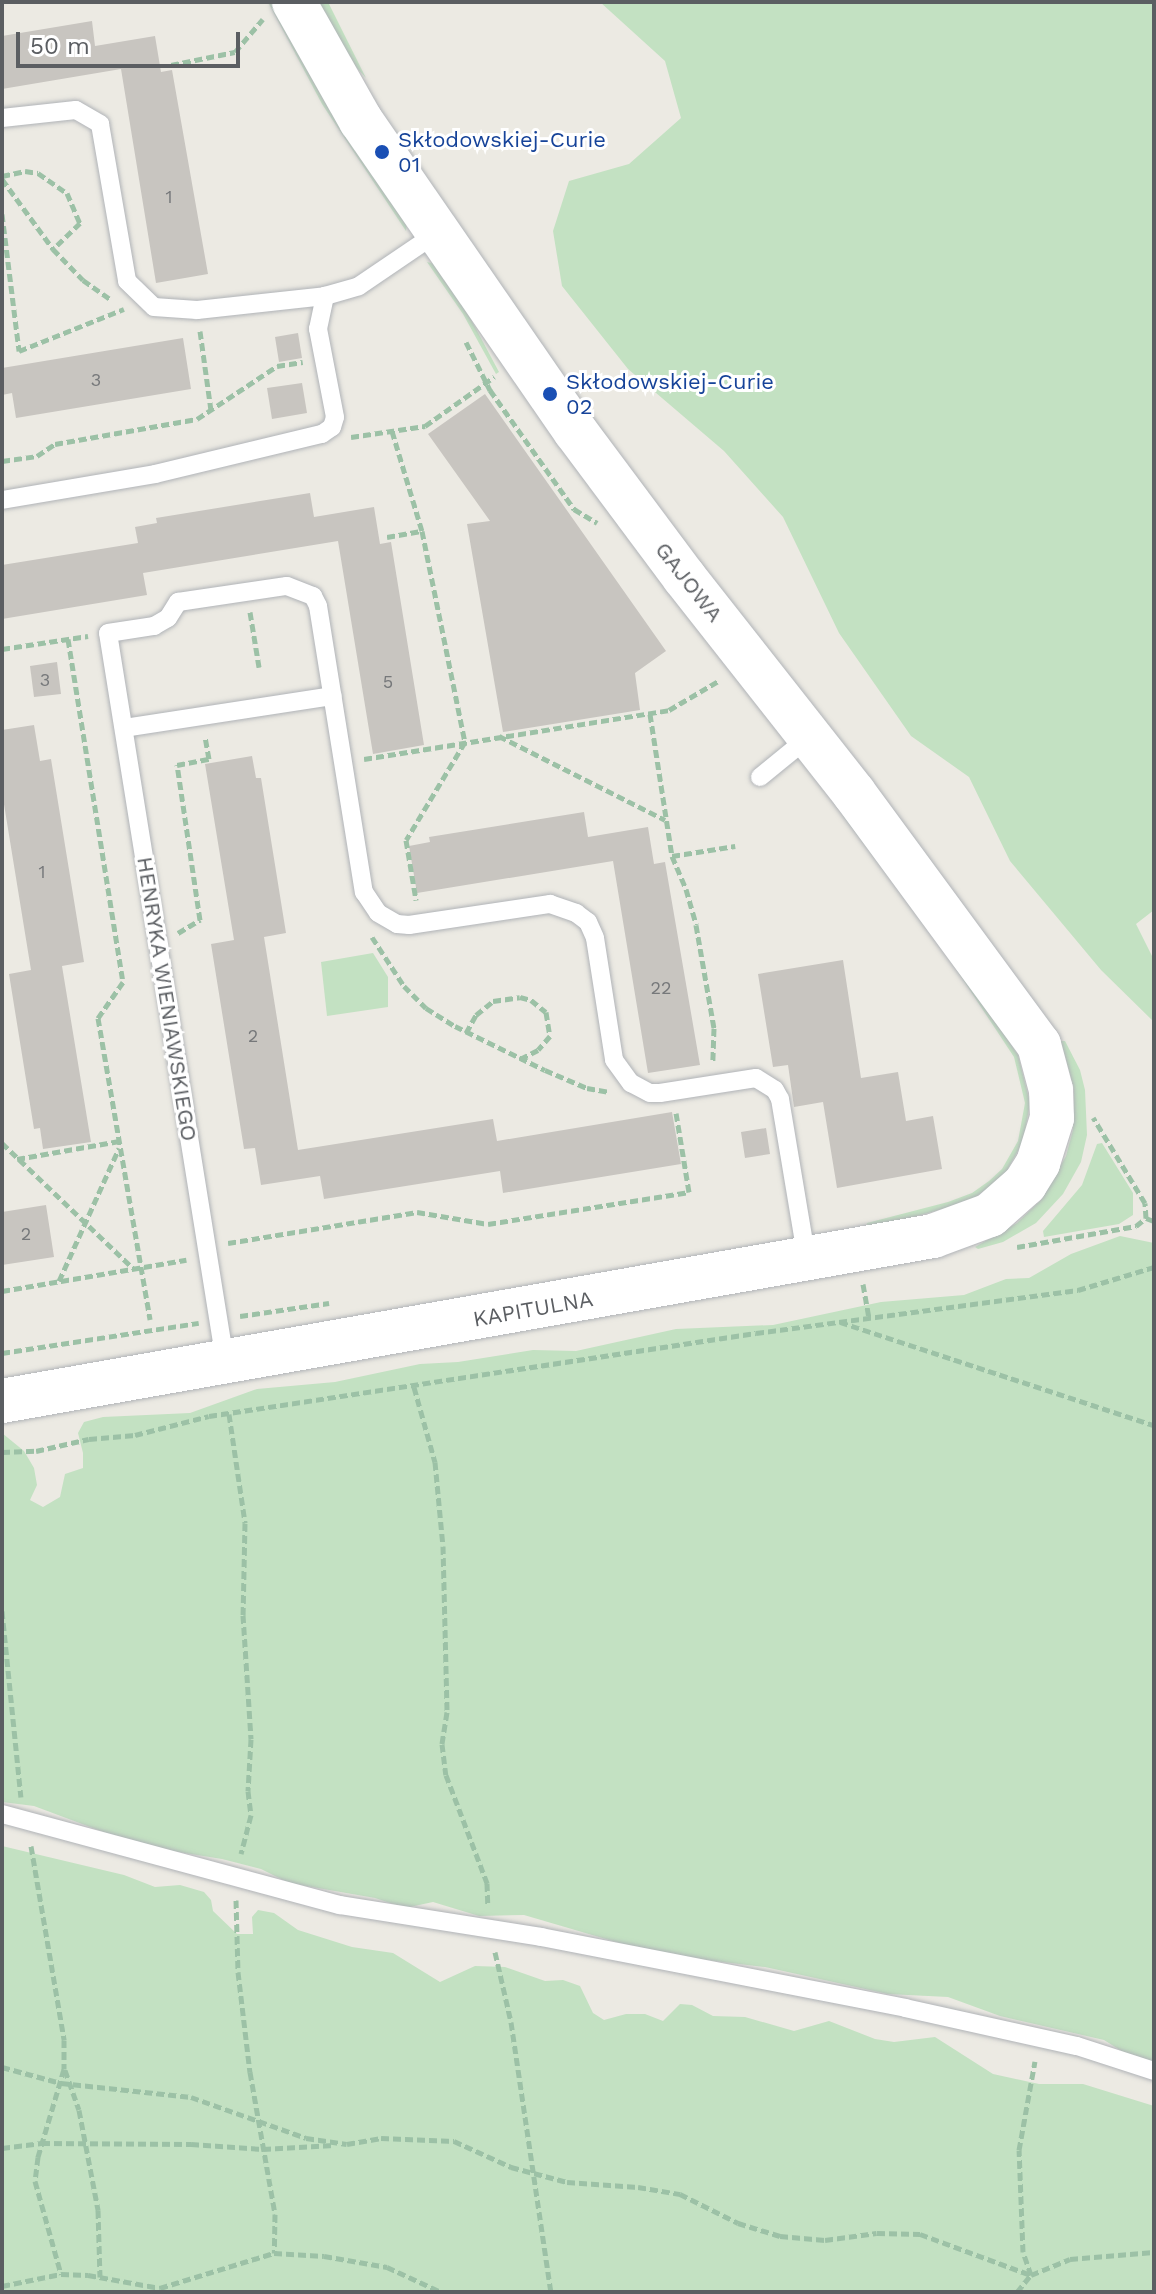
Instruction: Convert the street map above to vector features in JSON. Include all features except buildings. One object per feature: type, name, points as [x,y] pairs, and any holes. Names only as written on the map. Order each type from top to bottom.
[{"type":"street","name":"GAJOWA","points":[[271,15],[343,91],[437,233],[629,504],[809,737],[1039,1045],[1051,1090],[1052,1118],[1038,1163]]},
{"type":"street","name":"KAPITULNA","points":[[2,1401],[807,1261],[964,1227],[990,1215],[1007,1201],[1025,1184],[1038,1163]]},
{"type":"lane","points":[[2,118],[76,110],[100,124],[127,281],[154,307],[197,310],[325,296],[359,286],[437,233]]},
{"type":"lane","points":[[2,500],[155,474],[322,434],[332,427],[335,417],[318,329],[325,296]]},
{"type":"lane","points":[[108,633],[154,626],[168,618],[178,602],[287,586],[313,596],[318,606],[364,892],[378,913],[397,924],[419,923],[532,904],[550,904],[576,913],[588,922],[595,938],[614,1060],[631,1083],[643,1090],[673,1091],[756,1078],[768,1084],[780,1099],[807,1261]]},
{"type":"lane","name":"HENRYKA WIENIAWSKIEGO","points":[[108,633],[225,1364]]},
{"type":"lane","points":[[124,728],[333,696]]},
{"type":"lane","points":[[760,777],[809,737]]},
{"type":"lane","points":[[2,1814],[340,1905],[489,1929],[875,2002],[1077,2046],[1154,2071]]},
{"type":"path","points":[[171,65],[235,52],[271,15]]},
{"type":"path","points":[[2,214],[19,351],[133,305],[105,297],[53,249],[2,178],[25,171],[38,173],[67,193],[80,223],[53,249]]},
{"type":"path","points":[[197,310],[211,410]]},
{"type":"path","points":[[460,330],[487,382],[574,509],[592,521],[605,525]]},
{"type":"path","points":[[2,461],[37,456],[55,444],[197,419],[277,366],[323,359]]},
{"type":"path","points":[[346,438],[425,426],[494,377]]},
{"type":"path","points":[[392,431],[422,531],[465,742],[406,840],[419,923]]},
{"type":"path","points":[[387,537],[422,531]]},
{"type":"path","points":[[247,592],[259,667]]},
{"type":"path","points":[[2,649],[108,633]]},
{"type":"path","points":[[68,639],[123,982],[98,1018],[137,1269],[150,1320]]},
{"type":"path","points":[[723,669],[732,681]]},
{"type":"path","points":[[343,763],[650,714],[690,700],[720,680]]},
{"type":"path","points":[[650,714],[672,856],[696,925],[714,1028],[710,1084]]},
{"type":"path","points":[[180,949],[178,933],[200,920],[177,765],[209,759],[205,731]]},
{"type":"path","points":[[499,736],[666,821]]},
{"type":"path","points":[[672,856],[735,846]]},
{"type":"path","points":[[364,892],[372,942],[404,986],[426,1008],[466,1033],[519,1059],[605,1093],[643,1090]]},
{"type":"path","points":[[466,1033],[476,1015],[493,1001],[520,997],[531,1000],[546,1012],[550,1036],[538,1050],[519,1059]]},
{"type":"path","points":[[2,1291],[194,1259],[227,1243],[417,1212],[488,1224],[689,1192],[673,1091]]},
{"type":"path","points":[[1093,1117],[1145,1203],[1146,1218]]},
{"type":"path","points":[[2,1143],[84,1223],[137,1269]]},
{"type":"path","points":[[17,1159],[119,1143]]},
{"type":"path","points":[[59,1282],[119,1143]]},
{"type":"path","points":[[1146,1218],[1154,1221]]},
{"type":"path","points":[[1017,1247],[1136,1226],[1146,1218]]},
{"type":"path","points":[[224,1228],[230,1259]]},
{"type":"path","points":[[2,1452],[36,1451],[89,1439],[135,1435],[229,1414],[837,1321],[1078,1290],[1154,1267]]},
{"type":"path","points":[[861,1275],[869,1317]]},
{"type":"path","points":[[2,1353],[343,1300]]},
{"type":"path","points":[[837,1321],[898,1344],[974,1364],[1154,1425]]},
{"type":"path","points":[[414,1387],[435,1462],[443,1546],[447,1712],[442,1744],[446,1775],[487,1883],[489,1929],[511,2022],[551,2292]]},
{"type":"path","points":[[229,1414],[245,1523],[243,1615],[251,1739],[248,1791],[251,1815],[236,1877],[238,1972],[275,2214],[274,2253]]},
{"type":"path","points":[[2,1611],[18,1783],[43,1904],[64,2040],[64,2069],[42,2143],[35,2181],[61,2274]]},
{"type":"path","points":[[1031,2275],[1023,2252],[1019,2150],[1039,2038]]},
{"type":"path","points":[[2,2067],[61,2083],[191,2097],[306,2138],[347,2144]]},
{"type":"path","points":[[64,2069],[85,2143],[98,2210],[100,2277]]},
{"type":"path","points":[[2,2148],[42,2143],[85,2143],[263,2149],[347,2144],[381,2138],[454,2141],[511,2167],[567,2182],[638,2187],[680,2194],[738,2223],[780,2236],[825,2240],[877,2233],[920,2234],[1031,2275]]},
{"type":"path","points":[[1017,2292],[1031,2275],[1070,2259],[1154,2252]]},
{"type":"path","points":[[2,2286],[61,2274],[100,2277],[160,2288],[274,2253],[324,2256],[387,2267],[441,2292]]},
{"type":"green space","points":[[268,2],[278,2],[407,222],[406,231],[322,104]]},
{"type":"green space","points":[[314,2],[328,2],[366,78],[342,52]]},
{"type":"green space","points":[[600,2],[1154,2],[1154,910],[1136,924],[1154,960],[1154,1022],[1101,970],[1010,861],[969,777],[911,736],[839,633],[783,517],[724,451],[628,369],[562,286],[553,231],[569,181],[629,164],[681,118],[665,61]]},
{"type":"green space","points":[[427,262],[435,264],[466,310],[499,372],[496,374],[463,314]]},
{"type":"green space","points":[[844,812],[915,901],[1018,1055],[1030,1103],[1023,1142],[1006,1172],[992,1185],[974,1198],[950,1207],[865,1230],[867,1223],[948,1202],[972,1193],[989,1181],[1002,1169],[1018,1141],[1025,1103],[1014,1057],[944,951],[843,816]]},
{"type":"green space","points":[[373,953],[388,977],[388,1007],[327,1016],[321,962]]},
{"type":"green space","points":[[1061,1041],[1065,1041],[1080,1070],[1085,1090],[1087,1135],[1081,1162],[1063,1194],[1036,1223],[1003,1242],[978,1249],[975,1247],[1017,1223],[1042,1199],[1066,1156],[1073,1130],[1074,1089]]},
{"type":"green space","points":[[1102,1143],[1133,1193],[1133,1215],[1119,1224],[1044,1237],[1043,1231],[1082,1185],[1097,1144]]},
{"type":"green space","points":[[1120,1236],[1154,1243],[1154,2064],[1128,2055],[1104,2040],[1000,2016],[948,1997],[888,1994],[765,1967],[657,1954],[524,1915],[479,1916],[433,1902],[405,1908],[375,1898],[289,1883],[261,1869],[222,1859],[141,1846],[34,1806],[2,1802],[2,1433],[24,1451],[34,1468],[37,1485],[30,1500],[43,1507],[60,1497],[65,1474],[83,1468],[78,1433],[84,1422],[103,1417],[190,1413],[257,1389],[335,1382],[420,1364],[458,1362],[533,1350],[576,1351],[676,1329],[773,1325],[881,1302],[964,1295],[1006,1279],[1029,1278],[1071,1254]]},
{"type":"green space","points":[[2,1846],[124,1875],[155,1887],[180,1885],[204,1892],[211,1900],[213,1911],[237,1934],[253,1934],[252,1917],[258,1910],[274,1913],[298,1930],[352,1947],[393,1953],[440,1982],[475,1966],[505,1967],[545,1981],[563,1980],[580,1986],[593,2013],[604,2020],[626,2014],[645,2014],[663,2021],[680,2004],[692,2005],[713,2016],[745,2017],[794,2031],[829,2021],[875,2039],[894,2042],[935,2037],[993,2074],[1039,2084],[1083,2084],[1154,2106],[1154,2292],[2,2292]]},
{"type":"place","name":"Skłodowskiej-Curie 01","points":[[382,152]]},
{"type":"place","name":"Skłodowskiej-Curie 02","points":[[550,394]]}]
